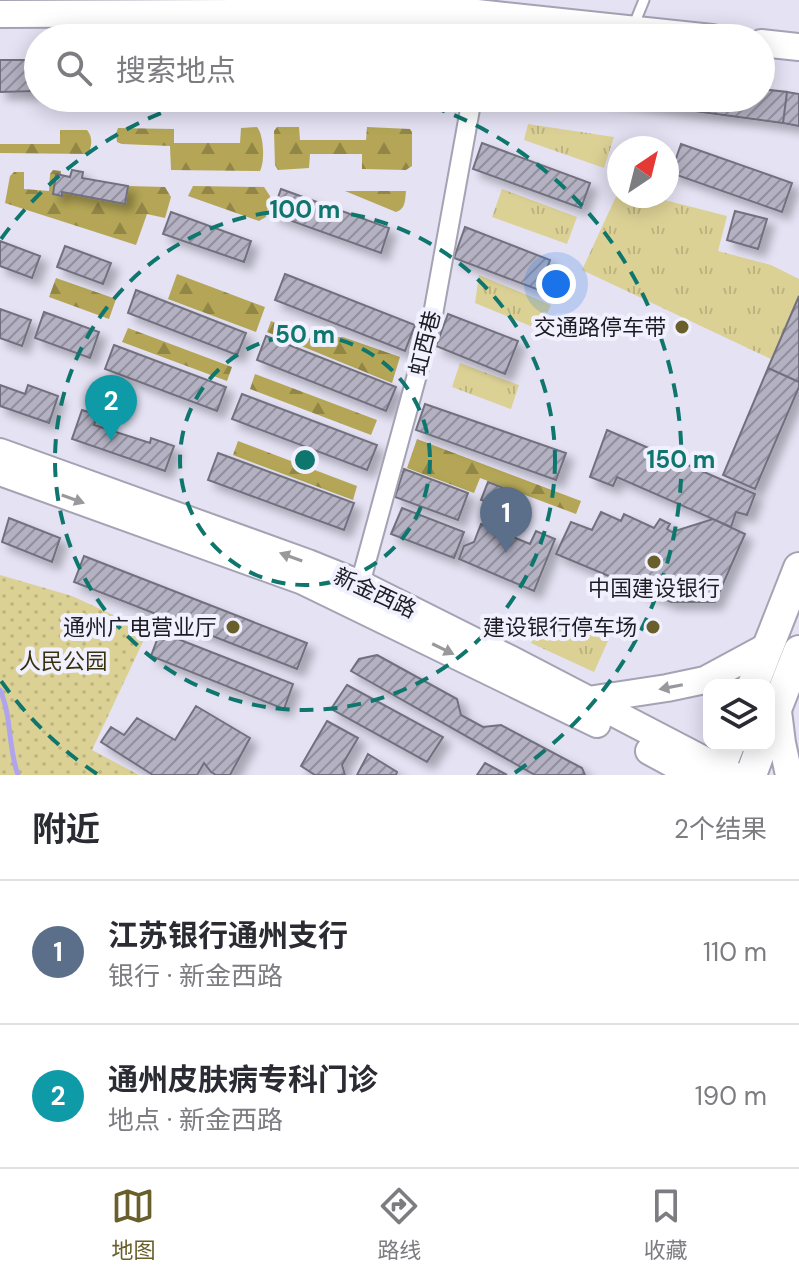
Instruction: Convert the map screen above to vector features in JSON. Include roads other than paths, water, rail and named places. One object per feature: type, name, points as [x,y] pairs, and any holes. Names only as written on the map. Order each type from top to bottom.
[{"type":"main road","points":[[0,14],[477,16],[566,24]]},
{"type":"main road","points":[[775,44],[799,47]]},
{"type":"main road","name":"新金西路","points":[[0,452],[360,584],[718,768]]},
{"type":"main road","name":"新金西路","points":[[0,472],[303,581],[624,737],[718,768]]},
{"type":"main road","points":[[755,679],[799,568]]},
{"type":"main road","points":[[588,700],[705,680],[768,646]]},
{"type":"main road","points":[[775,710],[799,651]]},
{"type":"main road","points":[[775,721],[789,775]]},
{"type":"main road","points":[[751,775],[760,751]]},
{"type":"street","name":"虹西巷","points":[[360,584],[432,320],[469,112]]},
{"type":"lane","points":[[634,24],[644,0]]},
{"type":"waterway","points":[[0,690],[18,775]]},
{"type":"place","name":"交通路停车带","points":[[682,327]]},
{"type":"place","name":"通州皮肤病专科门诊","points":[[111,441]]},
{"type":"place","name":"江苏银行通州支行","points":[[506,553]]},
{"type":"place","name":"中国建设银行","points":[[654,562]]},
{"type":"place","name":"通州广电营业厅","points":[[233,627]]},
{"type":"place","name":"建设银行停车场","points":[[653,627]]},
{"type":"park label","name":"人民公园","points":[[63,661]]}]
